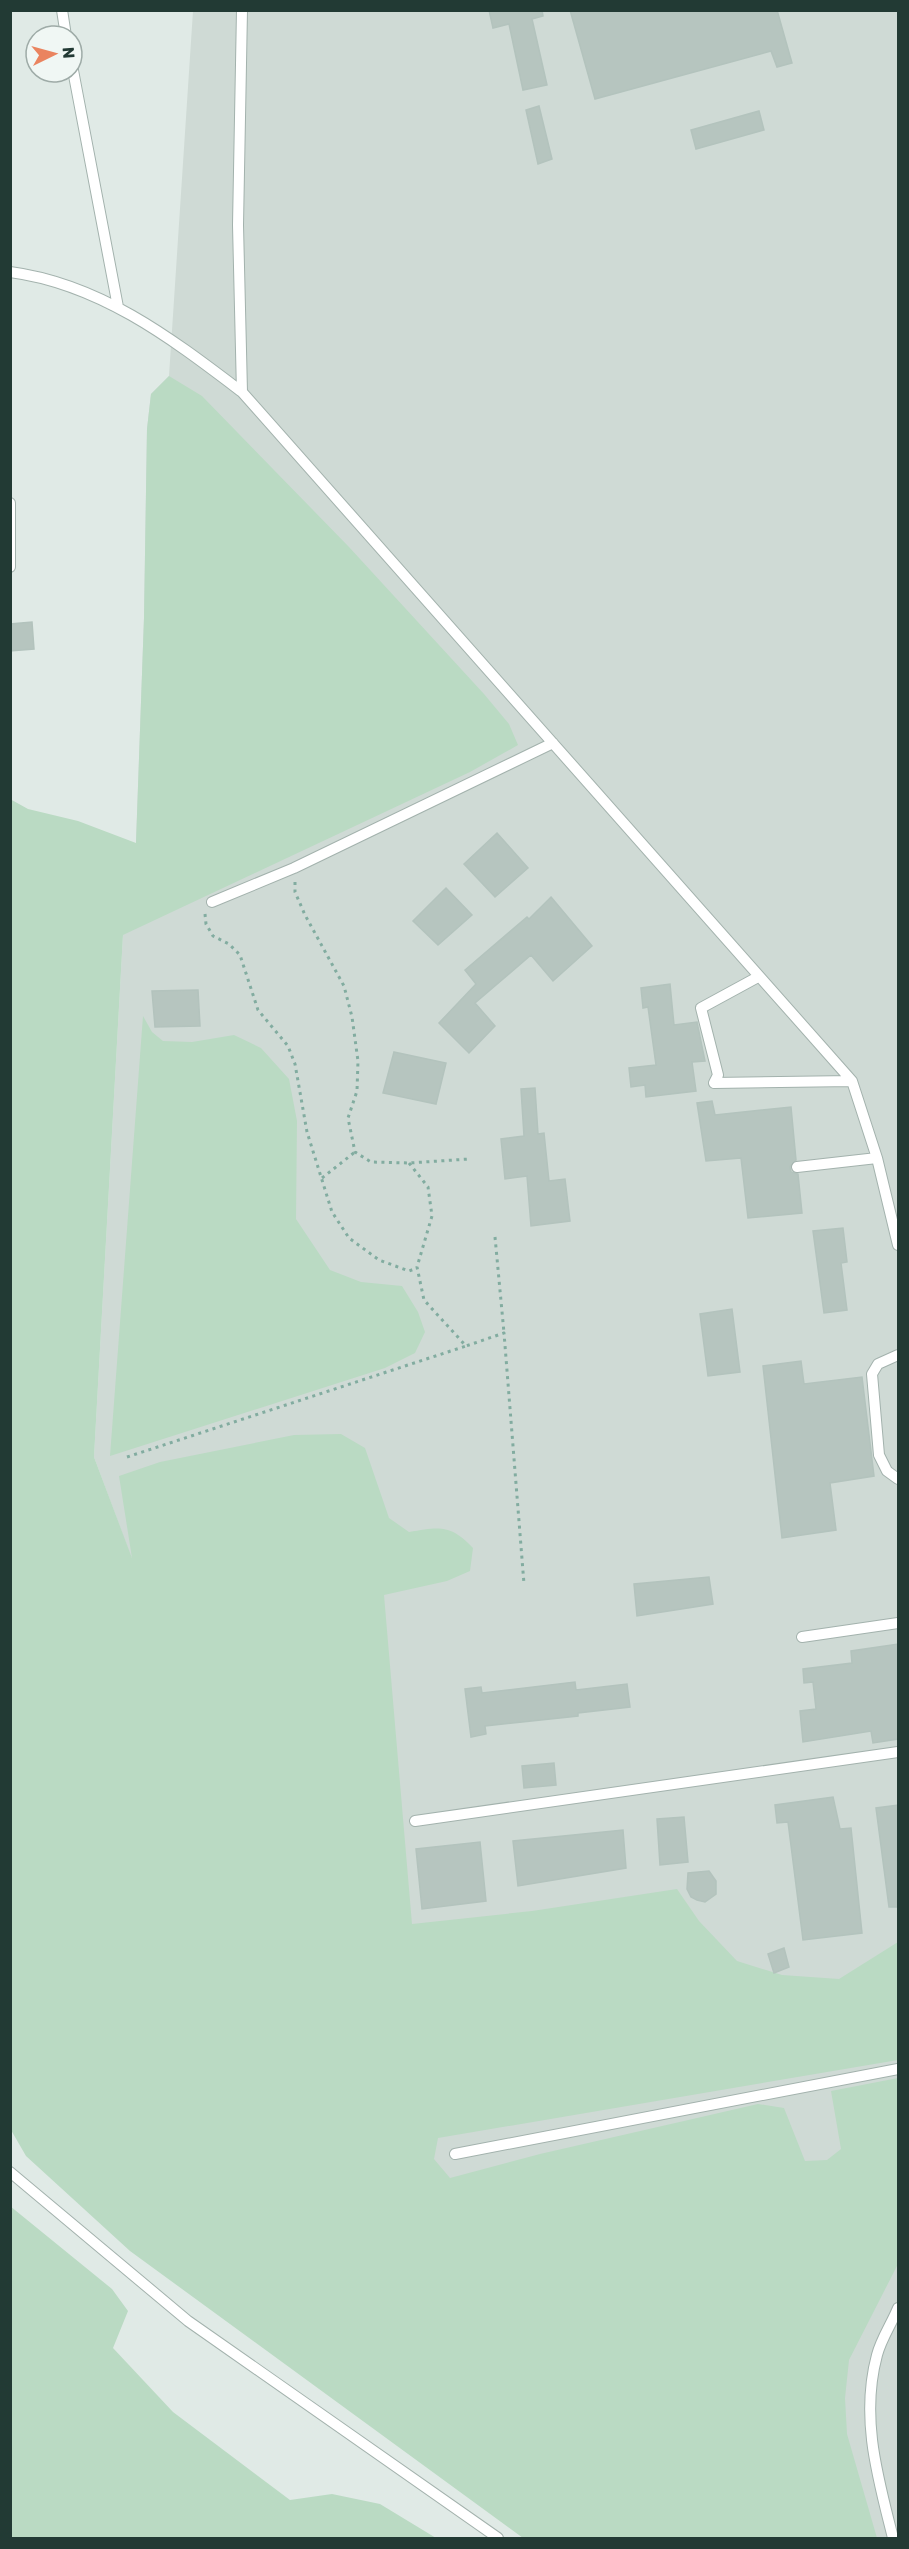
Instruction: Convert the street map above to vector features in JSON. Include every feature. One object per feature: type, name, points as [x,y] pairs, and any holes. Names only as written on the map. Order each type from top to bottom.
[{"type":"lane","points":[[242,10],[238,225],[242,392]]},
{"type":"lane","points":[[76,84],[118,307]]},
{"type":"lane","points":[[10,273],[69,286],[118,307],[177,343],[242,392],[852,1081],[877,1158],[898,1245]]},
{"type":"lane","points":[[10,502],[10,567]]},
{"type":"lane","points":[[212,902],[294,868],[552,743]]},
{"type":"lane","points":[[758,977],[701,1008],[718,1075],[714,1083],[852,1081]]},
{"type":"lane","points":[[797,1167],[877,1158]]},
{"type":"lane","points":[[898,1355],[878,1364],[872,1374],[879,1455],[887,1471],[898,1479]]},
{"type":"lane","points":[[802,1637],[898,1623]]},
{"type":"lane","points":[[415,1821],[898,1752]]},
{"type":"lane","points":[[455,2154],[898,2069]]},
{"type":"lane","points":[[10,2172],[188,2321],[498,2538]]},
{"type":"lane","points":[[893,2538],[873,2457],[869,2407],[877,2354],[898,2308]]},
{"type":"path","points":[[294,868],[295,892],[344,986],[352,1017],[358,1061],[357,1091],[348,1118],[355,1152],[371,1162],[409,1163],[469,1159]]},
{"type":"path","points":[[212,902],[205,911],[206,924],[213,936],[229,944],[240,955],[258,1010],[288,1046],[295,1064],[308,1132],[332,1212],[349,1238],[379,1260],[409,1271],[417,1268]]},
{"type":"path","points":[[322,1178],[355,1152]]},
{"type":"path","points":[[409,1163],[428,1186],[432,1216],[417,1268],[424,1300],[466,1346]]},
{"type":"path","points":[[495,1237],[524,1584]]},
{"type":"path","points":[[127,1457],[504,1333]]},
{"type":"shaded area","points":[[193,11],[898,11],[898,2538],[675,2538],[468,2236],[133,1562],[94,1457],[123,935],[136,843],[144,618],[147,429],[151,394],[169,376]]},
{"type":"green space","points":[[169,376],[202,396],[349,547],[484,694],[509,724],[518,745],[470,772],[123,935],[94,1457],[132,1558],[119,1476],[160,1462],[294,1435],[341,1434],[365,1448],[389,1518],[409,1532],[429,1529],[451,1531],[473,1548],[470,1571],[447,1581],[384,1595],[412,1924],[532,1911],[677,1889],[699,1921],[737,1961],[782,1975],[839,1979],[898,1942],[898,2060],[438,2138],[434,2159],[450,2178],[540,2154],[758,2104],[784,2108],[805,2161],[827,2160],[841,2149],[831,2091],[898,2078],[898,2264],[849,2360],[845,2398],[847,2434],[877,2538],[523,2538],[130,2251],[26,2156],[11,2130],[10,799],[28,809],[78,821],[136,843],[144,618],[147,429],[151,394]]},
{"type":"green space","points":[[143,1016],[152,1032],[163,1041],[192,1042],[234,1035],[261,1048],[289,1079],[297,1121],[296,1219],[330,1270],[361,1282],[402,1286],[418,1312],[425,1332],[415,1353],[385,1368],[110,1456]]},
{"type":"green space","points":[[10,2206],[112,2289],[128,2311],[113,2348],[173,2412],[290,2500],[332,2494],[380,2504],[436,2538],[11,2538]]},
{"type":"building","points":[[489,10],[542,10],[543,16],[532,19],[547,85],[523,90],[509,24],[493,28]]},
{"type":"building","points":[[570,10],[777,10],[792,63],[777,67],[771,51],[595,99]]},
{"type":"building","points":[[539,106],[552,159],[538,164],[526,110]]},
{"type":"building","points":[[759,111],[764,130],[696,149],[691,130]]},
{"type":"building","points":[[32,622],[34,649],[10,651],[10,624]]},
{"type":"building","points":[[497,833],[528,868],[495,897],[464,864]]},
{"type":"building","points":[[446,888],[472,915],[438,945],[413,921]]},
{"type":"building","points":[[551,897],[592,946],[553,981],[531,955],[475,1003],[495,1026],[469,1053],[439,1023],[476,984],[465,970],[527,917],[529,919]]},
{"type":"building","points":[[670,984],[674,1025],[697,1022],[705,1061],[692,1062],[696,1091],[646,1097],[645,1085],[631,1087],[629,1068],[656,1065],[648,1007],[643,1008],[641,988]]},
{"type":"building","points":[[198,990],[200,1026],[155,1027],[152,991]]},
{"type":"building","points":[[394,1052],[446,1063],[436,1104],[383,1093]]},
{"type":"building","points":[[535,1088],[538,1134],[544,1133],[549,1181],[565,1179],[570,1221],[531,1226],[527,1176],[505,1179],[501,1139],[524,1136],[521,1089]]},
{"type":"building","points":[[712,1101],[715,1115],[791,1107],[796,1160],[790,1167],[791,1172],[798,1174],[802,1213],[748,1218],[741,1158],[706,1161],[697,1103]]},
{"type":"building","points":[[843,1228],[847,1262],[841,1263],[847,1310],[824,1313],[813,1231]]},
{"type":"building","points":[[732,1309],[740,1372],[708,1376],[700,1314]]},
{"type":"building","points":[[801,1361],[804,1384],[862,1377],[874,1476],[830,1483],[836,1530],[782,1538],[763,1366]]},
{"type":"building","points":[[709,1577],[713,1604],[637,1616],[634,1584]]},
{"type":"building","points":[[898,1644],[898,1739],[873,1743],[871,1731],[803,1742],[800,1711],[816,1709],[813,1682],[804,1683],[803,1669],[852,1663],[851,1651]]},
{"type":"building","points":[[575,1682],[576,1690],[627,1684],[630,1707],[578,1713],[578,1716],[485,1726],[486,1734],[471,1737],[465,1689],[481,1687],[482,1693]]},
{"type":"building","points":[[554,1763],[556,1785],[524,1788],[522,1766]]},
{"type":"building","points":[[833,1797],[840,1829],[851,1828],[862,1933],[803,1940],[788,1822],[777,1823],[775,1805]]},
{"type":"building","points":[[898,1805],[898,1907],[889,1907],[876,1808]]},
{"type":"building","points":[[684,1817],[688,1862],[660,1865],[657,1819]]},
{"type":"building","points":[[623,1830],[626,1868],[518,1886],[513,1841]]},
{"type":"building","points":[[480,1842],[486,1901],[422,1909],[416,1849]]},
{"type":"building","points":[[709,1871],[716,1881],[716,1894],[705,1902],[691,1897],[687,1889],[688,1873]]},
{"type":"building","points":[[784,1948],[789,1967],[774,1973],[768,1954]]}]
